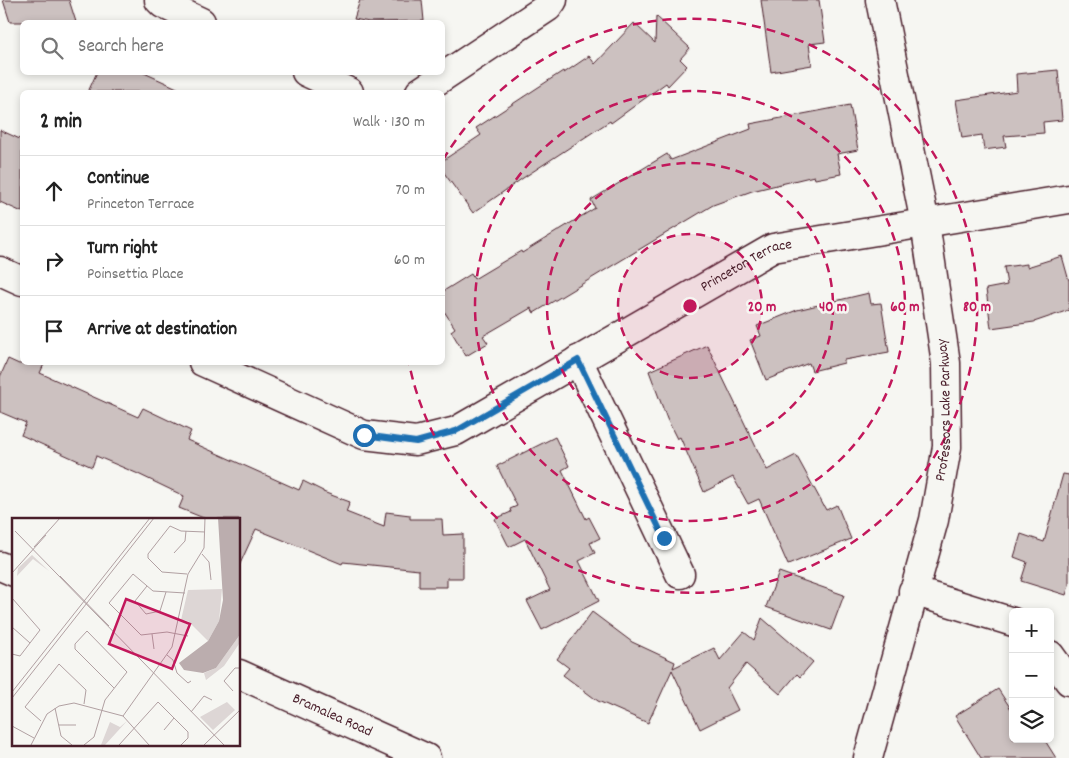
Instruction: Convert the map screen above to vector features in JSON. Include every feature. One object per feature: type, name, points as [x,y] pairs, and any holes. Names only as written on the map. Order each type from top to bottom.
[{"type":"street","points":[[159,0],[163,4],[197,20]]},
{"type":"street","points":[[423,90],[548,7],[553,0]]},
{"type":"street","name":"Professors Lake Parkway","points":[[868,758],[934,520],[947,447],[946,363],[925,223],[880,0]]},
{"type":"street","points":[[312,75],[344,90]]},
{"type":"street","name":"Princeton Terrace","points":[[210,365],[364,435],[416,442],[456,431],[773,248],[1069,199]]},
{"type":"street","points":[[0,271],[20,280]]},
{"type":"street","points":[[578,360],[680,574]]},
{"type":"street","points":[[0,566],[12,571]]},
{"type":"street","points":[[913,591],[1009,621]]},
{"type":"street","points":[[1054,660],[1069,681]]},
{"type":"street","name":"Bramalea Road","points":[[240,674],[426,758]]},
{"type":"building","points":[[3,0],[69,0],[75,20],[20,20],[20,22],[10,22]]},
{"type":"building","points":[[360,0],[422,0],[424,20],[354,19]]},
{"type":"building","points":[[761,0],[819,0],[825,42],[809,44],[812,65],[771,72]]},
{"type":"building","points":[[656,16],[690,48],[680,59],[687,66],[668,86],[666,83],[611,123],[610,121],[473,213],[445,174],[445,159],[481,135],[476,128],[589,56],[595,64],[634,23],[655,43]]},
{"type":"building","points":[[1058,70],[1062,120],[1043,122],[1044,133],[1004,136],[1006,147],[984,150],[982,135],[962,138],[956,100],[1017,91],[1016,74]]},
{"type":"building","points":[[96,75],[149,75],[182,90],[89,90]]},
{"type":"building","points":[[850,105],[858,150],[837,154],[841,174],[815,179],[814,176],[752,191],[713,205],[534,313],[531,308],[483,336],[488,343],[466,356],[451,331],[455,328],[445,313],[445,290],[471,274],[474,279],[521,251],[522,253],[595,208],[591,200],[667,154],[671,160],[751,129],[750,124]]},
{"type":"building","points":[[0,130],[20,139],[20,211],[0,202]]},
{"type":"building","points":[[1062,256],[1069,281],[1069,310],[1034,322],[991,328],[986,289],[1007,285],[1004,267],[1027,264],[1027,267]]},
{"type":"building","points":[[869,293],[871,304],[881,303],[889,352],[844,360],[844,363],[812,371],[809,363],[766,380],[750,340],[761,336],[757,326],[797,310]]},
{"type":"building","points":[[707,345],[767,470],[796,455],[826,510],[837,505],[851,539],[788,565],[759,499],[748,504],[733,477],[704,492],[680,437],[677,439],[667,419],[649,371]]},
{"type":"building","points":[[8,359],[20,365],[44,365],[40,373],[138,417],[143,408],[191,431],[187,440],[299,490],[303,481],[323,492],[350,502],[346,512],[384,527],[386,512],[410,515],[410,519],[442,519],[443,535],[463,534],[463,578],[447,578],[447,587],[419,587],[419,570],[343,562],[342,564],[256,529],[240,564],[240,518],[204,518],[179,508],[184,496],[136,473],[96,456],[92,467],[21,435],[26,423],[0,412],[0,377]]},
{"type":"building","points":[[555,437],[569,466],[562,470],[586,519],[589,517],[600,538],[590,543],[595,553],[579,561],[599,601],[542,630],[527,601],[550,590],[525,539],[509,547],[495,519],[511,512],[510,509],[517,506],[497,466]]},
{"type":"building","points":[[1063,474],[1069,475],[1069,585],[1066,595],[1021,581],[1027,562],[1014,557],[1021,534],[1044,542]]},
{"type":"building","points":[[779,572],[844,595],[831,630],[766,607]]},
{"type":"building","points":[[592,612],[632,642],[675,662],[673,668],[714,648],[720,660],[744,632],[754,640],[762,618],[813,662],[800,677],[797,674],[780,694],[746,664],[727,688],[738,710],[700,729],[672,670],[648,723],[598,701],[563,675],[569,668],[557,659]]},
{"type":"building","points":[[998,689],[1009,706],[1009,743],[1047,743],[1056,758],[981,758],[955,716]]},
{"type":"route","points":[[364,435],[416,442],[456,431],[578,360],[664,538]]}]
